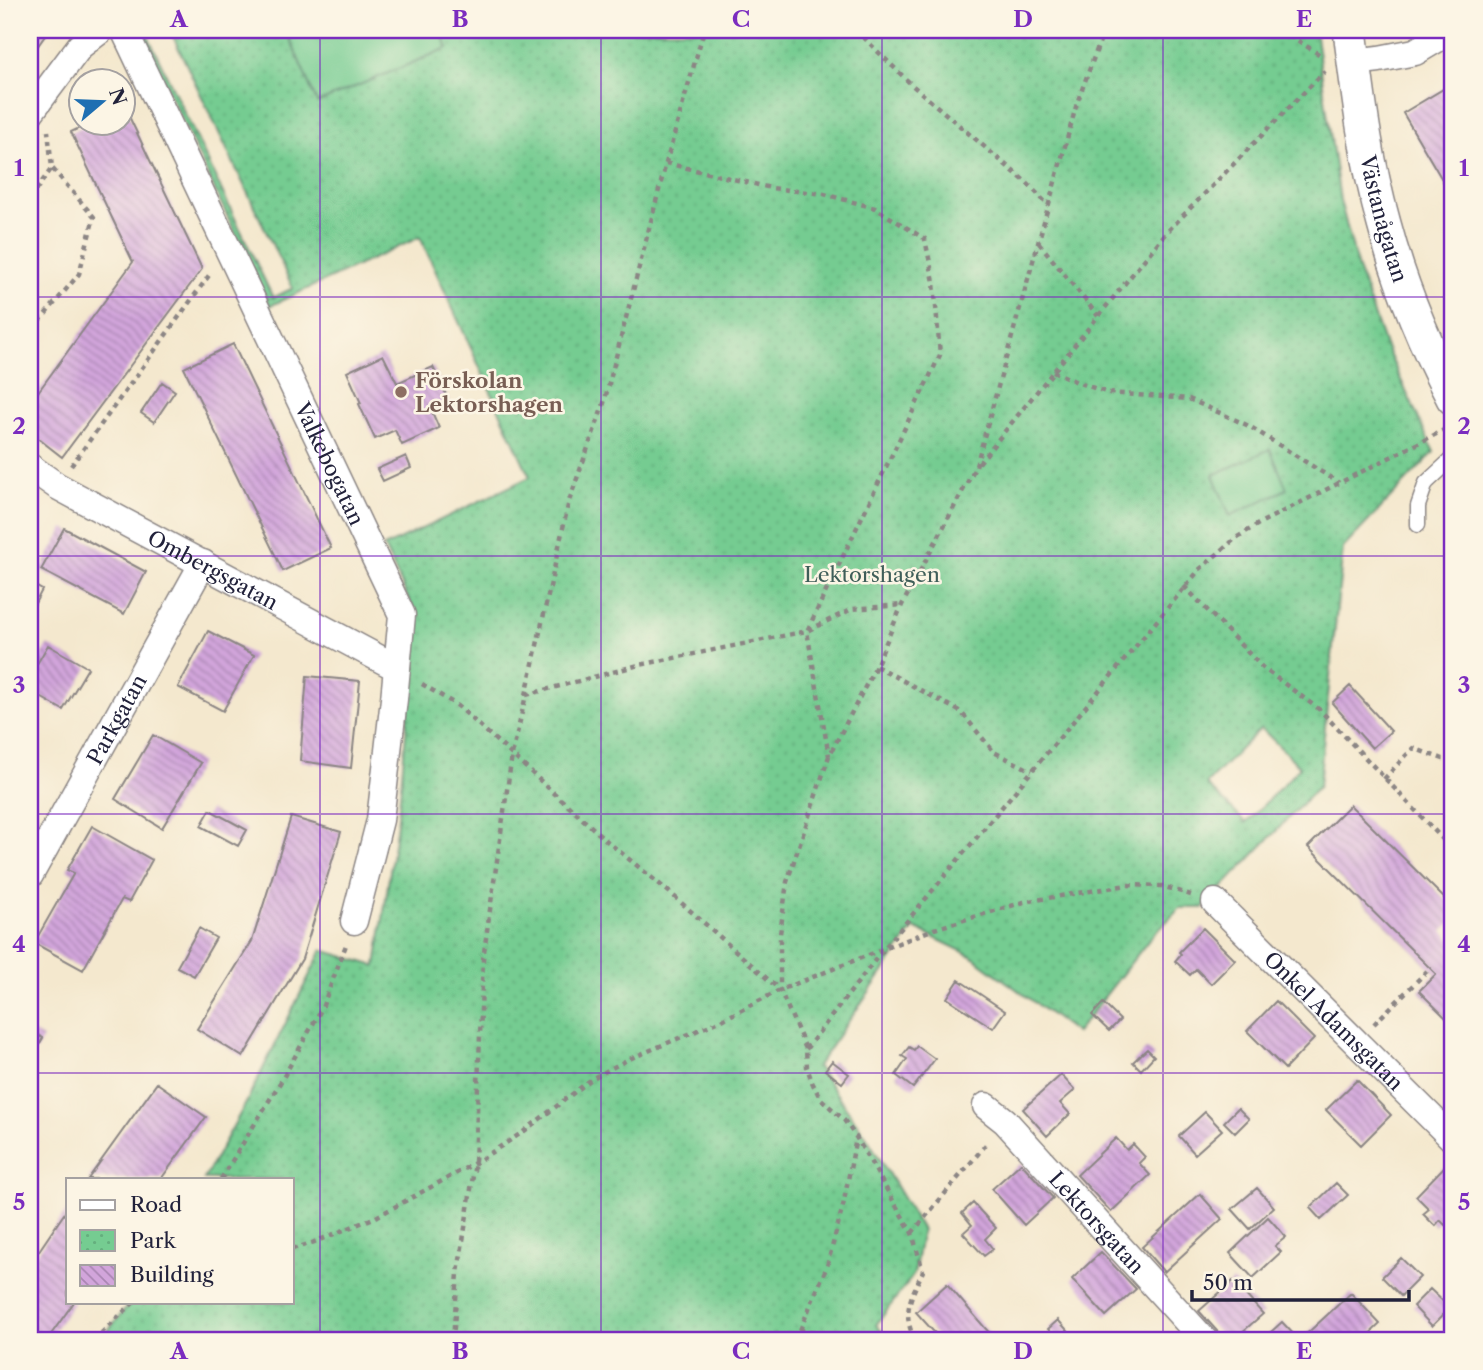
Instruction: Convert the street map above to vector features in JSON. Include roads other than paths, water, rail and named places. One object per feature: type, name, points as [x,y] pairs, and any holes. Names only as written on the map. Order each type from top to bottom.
[{"type":"street","points":[[37,104],[80,46],[101,30]]},
{"type":"street","name":"Valkebogatan","points":[[124,30],[401,615],[380,820],[354,921]]},
{"type":"street","name":"Västanågatan","points":[[1350,30],[1344,63],[1383,223],[1412,310],[1453,398]]},
{"type":"street","points":[[1344,63],[1379,60],[1415,52],[1452,30]]},
{"type":"street","name":"Ombergsgatan","points":[[30,467],[57,486],[397,668]]},
{"type":"street","name":"Parkgatan","points":[[30,875],[203,563]]},
{"type":"street","name":"Onkel Adamsgatan","points":[[1215,902],[1453,1139]]},
{"type":"street","name":"Lektorsgatan","points":[[995,1114],[1204,1340]]},
{"type":"lane","points":[[1418,525],[1418,506],[1426,483],[1453,458]]},
{"type":"place","name":"Förskolan Lektorshagen","points":[[401,392]]},
{"type":"park label","name":"Lektorshagen","points":[[872,574]]}]
